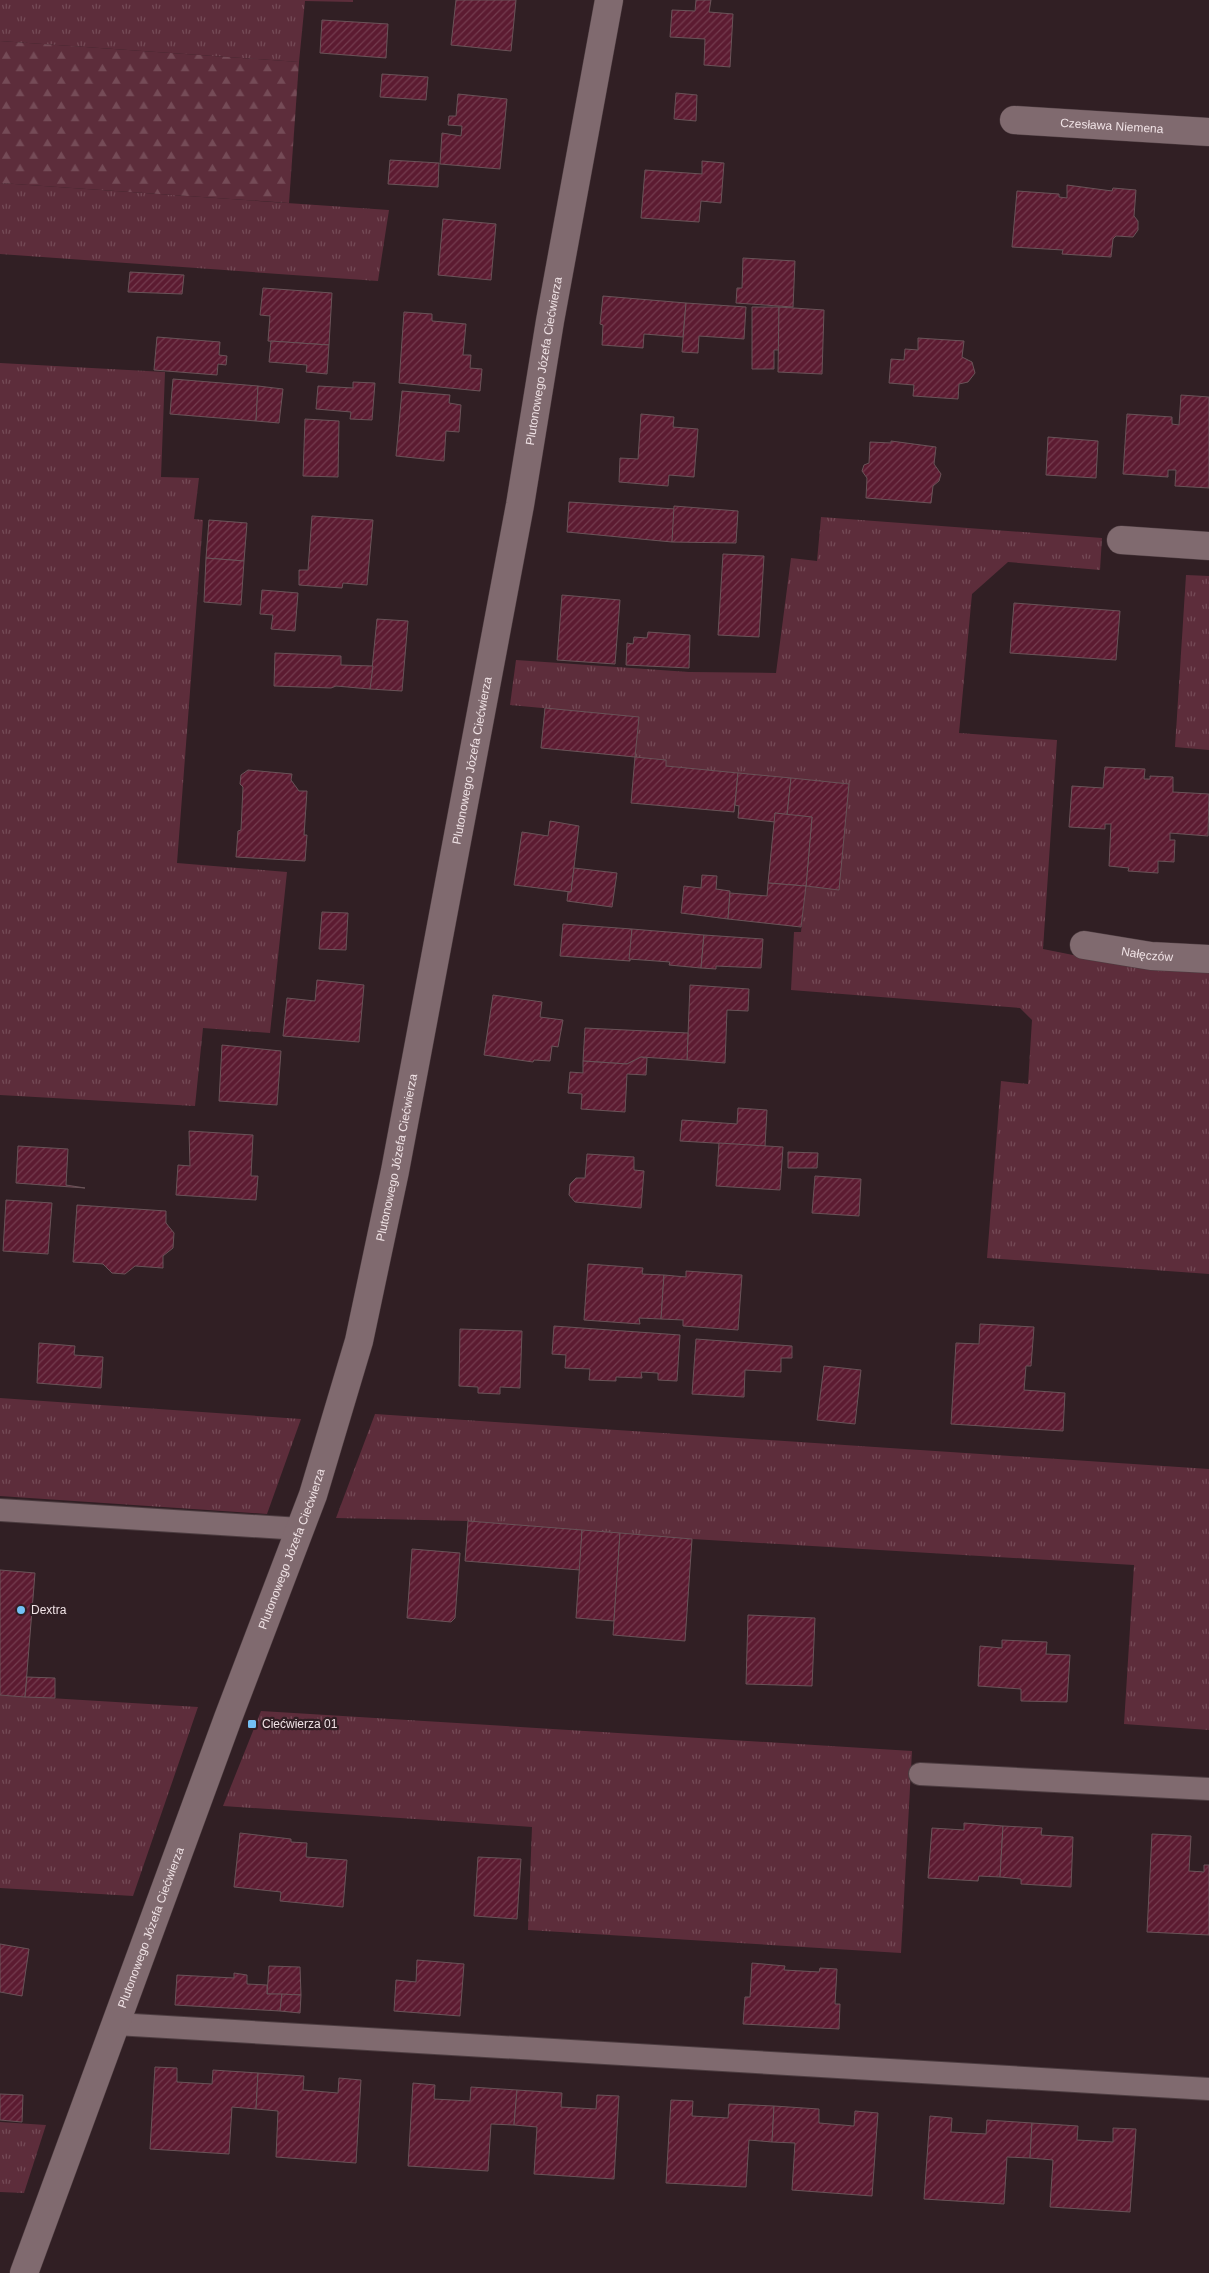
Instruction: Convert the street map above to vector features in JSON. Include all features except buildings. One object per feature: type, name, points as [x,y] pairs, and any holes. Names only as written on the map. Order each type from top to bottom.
[{"type":"street","name":"Plutonowego Józefa Ciećwierza","points":[[24,2273],[228,1718],[313,1495],[359,1341],[395,1170],[520,505],[550,321],[609,0]]},
{"type":"street","name":"Czesława Niemena","points":[[1014,120],[1209,132]]},
{"type":"street","points":[[1120,540],[1209,546]]},
{"type":"street","name":"Nałęczów","points":[[1084,945],[1151,956],[1209,959]]},
{"type":"lane","points":[[0,1510],[300,1529]]},
{"type":"lane","points":[[920,1774],[1209,1789]]},
{"type":"lane","points":[[116,2024],[1209,2089]]},
{"type":"green space","points":[[0,0],[353,0],[353,2],[305,1],[299,62],[0,41]]},
{"type":"green space","points":[[0,41],[299,62],[289,203],[0,183]]},
{"type":"green space","points":[[0,183],[389,210],[378,281],[0,254]]},
{"type":"green space","points":[[0,363],[165,372],[161,477],[199,478],[194,519],[203,520],[177,863],[287,872],[270,1033],[203,1028],[195,1106],[0,1095]]},
{"type":"green space","points":[[821,517],[1102,538],[1100,570],[1008,562],[972,594],[959,733],[1057,740],[1043,949],[1083,957],[1209,964],[1209,1274],[987,1258],[1001,1081],[1028,1084],[1032,1020],[1020,1008],[791,990],[794,932],[801,932],[806,886],[839,889],[849,784],[666,766],[666,760],[635,757],[639,717],[510,705],[516,660],[689,672],[776,673],[791,558],[817,561]]},
{"type":"green space","points":[[1186,575],[1209,576],[1209,750],[1175,747]]},
{"type":"green space","points":[[0,1398],[301,1419],[267,1514],[0,1496]]},
{"type":"green space","points":[[375,1414],[1209,1469],[1209,1730],[1124,1724],[1134,1565],[692,1539],[468,1521],[336,1518]]},
{"type":"green space","points":[[0,1695],[198,1707],[133,1896],[0,1888]]},
{"type":"green space","points":[[261,1711],[912,1751],[901,1953],[528,1930],[532,1827],[223,1806]]},
{"type":"green space","points":[[0,2122],[46,2125],[24,2193],[0,2192]]},
{"type":"place","name":"Dextra","points":[[21,1610]]},
{"type":"place","name":"Ciećwierza 01","points":[[252,1724]]}]
